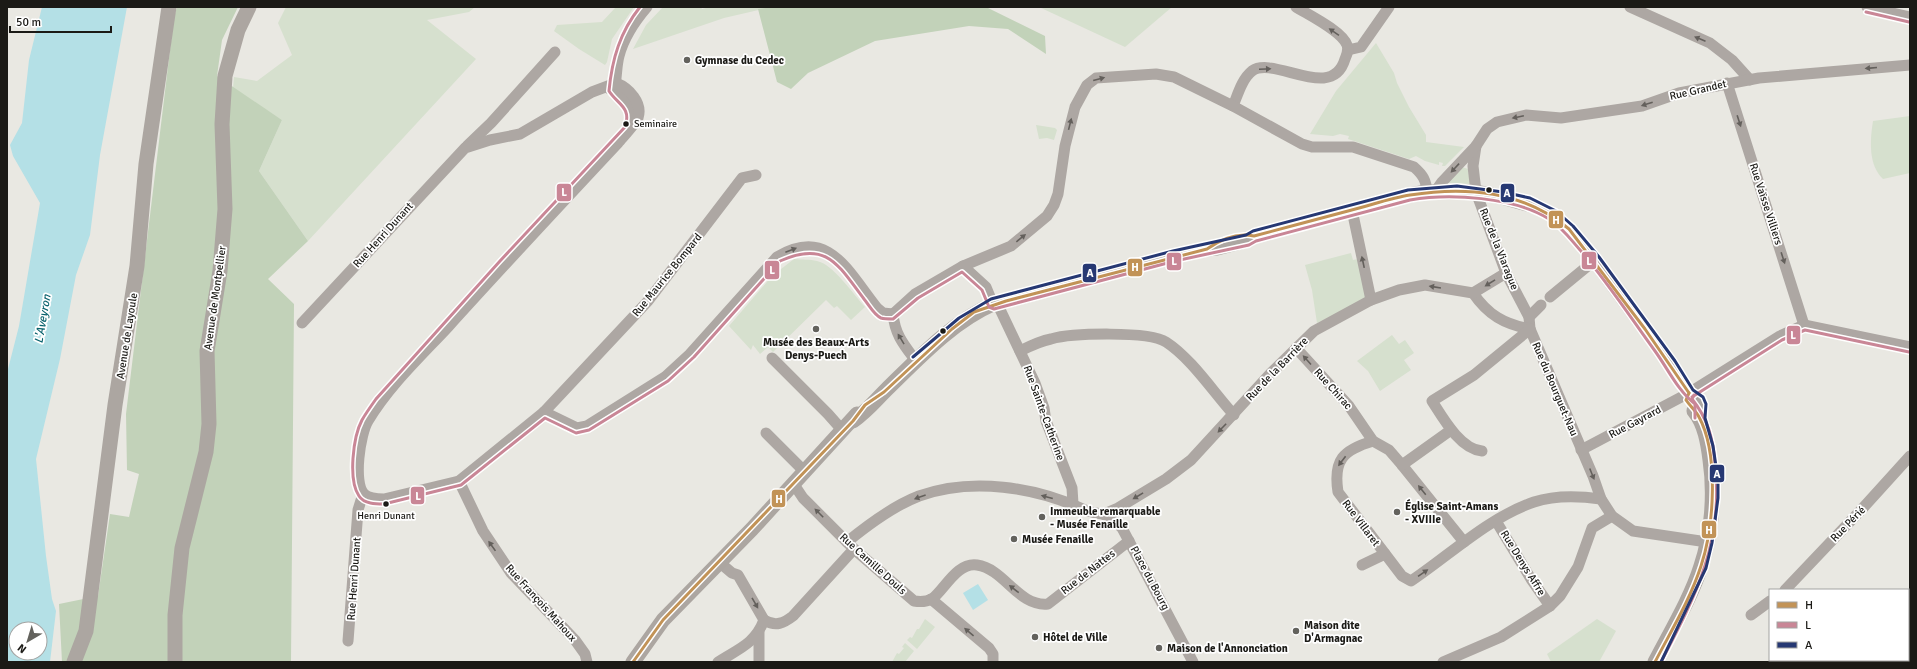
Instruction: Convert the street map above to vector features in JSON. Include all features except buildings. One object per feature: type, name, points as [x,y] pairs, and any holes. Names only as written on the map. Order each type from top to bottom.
[{"type":"street","name":"Avenue de Layoule","points":[[74,662],[86,631],[115,405],[137,266],[146,164],[169,7]]},
{"type":"street","name":"Avenue de Montpellier","points":[[175,662],[175,615],[182,548],[206,452],[209,424],[207,351],[220,272],[225,209],[222,124],[225,76],[238,30],[249,7]]},
{"type":"street","points":[[612,87],[624,42],[631,28],[647,7]]},
{"type":"street","points":[[1233,106],[1242,84],[1253,71],[1266,67],[1314,78],[1329,77],[1335,75],[1344,63],[1348,50],[1347,43],[1340,35],[1296,7]]},
{"type":"street","points":[[1348,50],[1361,47],[1389,7]]},
{"type":"street","points":[[1630,7],[1710,43],[1732,60],[1750,80]]},
{"type":"street","points":[[1867,7],[1910,17]]},
{"type":"street","name":"Rue Henri Dunant","points":[[302,323],[432,181],[491,123],[555,52]]},
{"type":"street","name":"Rue Grandet","points":[[1431,192],[1476,146],[1487,129],[1497,122],[1526,115],[1561,118],[1642,106],[1679,93],[1727,83],[1910,65]]},
{"type":"street","points":[[544,412],[577,428],[587,426],[650,388],[665,377],[690,354],[777,257],[790,249],[809,245],[823,248],[842,263],[877,308],[883,313],[893,314],[915,294],[963,266],[1011,246],[1047,216],[1054,205],[1058,194],[1065,146],[1075,107],[1087,85],[1096,78],[1156,74],[1174,77],[1233,106],[1302,144],[1312,147],[1353,147],[1414,167],[1422,173],[1431,192]]},
{"type":"street","name":"Rue Vaïsse Villiers","points":[[1727,83],[1804,325]]},
{"type":"street","name":"Rue Henri Dunant","points":[[348,641],[358,510],[363,494],[359,484],[358,453],[366,423],[380,402],[504,264],[618,143],[630,127],[631,118],[628,104],[612,87],[592,92],[520,134],[490,140],[465,148]]},
{"type":"street","name":"Rue Grandet","points":[[1476,146],[1472,166],[1476,192]]},
{"type":"street","name":"Rue Maurice Bompard","points":[[459,481],[544,412],[648,301],[742,178],[756,175]]},
{"type":"street","points":[[633,662],[663,620],[804,471],[848,426],[869,409],[916,361],[969,316],[995,304],[1207,249],[1248,240],[1254,236],[1409,195],[1431,192],[1476,192],[1528,204],[1553,215],[1569,229],[1595,260],[1671,364],[1689,393],[1686,400],[1700,418],[1708,447],[1713,480],[1713,497],[1707,542],[1701,566],[1655,662]]},
{"type":"street","name":"Rue de la Viarague","points":[[1476,192],[1506,273],[1529,317],[1530,329]]},
{"type":"street","points":[[1352,210],[1371,300]]},
{"type":"street","points":[[1550,297],[1595,260]]},
{"type":"street","name":"Rue Sainte-Catherine","points":[[963,266],[986,287],[1035,383],[1044,408],[1046,421],[1072,488],[1073,504]]},
{"type":"street","points":[[1506,273],[1473,293],[1480,304],[1496,317],[1511,325],[1530,329]]},
{"type":"street","name":"Rue de la Barrière","points":[[1104,514],[1118,508],[1171,476],[1191,460],[1296,348],[1314,331],[1371,300],[1398,290],[1424,285],[1473,293]]},
{"type":"street","points":[[1529,317],[1541,305]]},
{"type":"street","points":[[893,314],[894,327],[900,340],[916,361]]},
{"type":"street","points":[[1804,325],[1910,347]]},
{"type":"street","name":"Rue Gayrard","points":[[1581,450],[1689,393],[1780,336],[1804,325]]},
{"type":"street","points":[[1482,451],[1474,450],[1451,430],[1432,401],[1474,375],[1530,329]]},
{"type":"street","name":"Rue du Bourguet-Nau","points":[[1530,329],[1593,476],[1601,499],[1612,516]]},
{"type":"street","points":[[1022,356],[1033,344],[1052,338],[1081,334],[1139,336],[1164,340],[1180,352],[1234,415]]},
{"type":"street","name":"Rue Chirac","points":[[1296,348],[1349,406],[1371,437]]},
{"type":"street","points":[[772,358],[828,414],[848,426]]},
{"type":"street","points":[[1402,465],[1451,430]]},
{"type":"street","points":[[766,433],[804,471]]},
{"type":"street","points":[[1371,437],[1389,450],[1464,542],[1518,508],[1549,498],[1584,496],[1601,499]]},
{"type":"street","name":"Rue Villaret","points":[[1371,437],[1355,446],[1341,459],[1338,465],[1336,479],[1338,492],[1402,576],[1411,581],[1464,542]]},
{"type":"street","name":"Rue Périé","points":[[1786,589],[1910,456]]},
{"type":"street","points":[[363,494],[373,499],[384,499],[459,481]]},
{"type":"street","name":"Rue François Mahoux","points":[[459,481],[483,532],[511,573],[575,640],[585,654],[587,662]]},
{"type":"street","name":"Rue Camille Douls","points":[[793,483],[803,498],[851,545],[914,601],[922,602],[931,599]]},
{"type":"street","name":"Place du Bourg","points":[[764,620],[770,623],[783,624],[805,603],[866,526],[903,504],[935,492],[983,486],[1026,491],[1073,504],[1093,514],[1104,514],[1113,519],[1122,528],[1130,541],[1193,662]]},
{"type":"street","points":[[1450,661],[1501,637],[1550,606],[1560,596],[1578,567],[1592,528],[1612,516],[1633,530],[1707,542]]},
{"type":"street","name":"Rue Denys Affre","points":[[1496,521],[1550,606]]},
{"type":"street","name":"Rue de Nattes","points":[[931,599],[963,569],[969,566],[977,565],[990,570],[1030,602],[1038,605],[1048,604],[1130,541]]},
{"type":"street","points":[[1362,565],[1384,554]]},
{"type":"street","points":[[718,662],[756,635],[764,620],[738,575],[732,573],[719,562]]},
{"type":"street","points":[[931,599],[989,648],[993,661]]},
{"type":"street","points":[[1751,615],[1769,602]]},
{"type":"street","points":[[756,635],[759,662]]},
{"type":"green space","points":[[177,7],[238,7],[222,40],[217,76],[282,120],[259,171],[308,241],[268,279],[294,304],[291,662],[62,662],[59,604],[98,596],[110,514],[129,517],[139,474],[127,470],[126,414],[174,17]]},
{"type":"green space","points":[[286,7],[475,7],[469,12],[427,20],[476,59],[308,241],[259,171],[282,120],[233,88],[234,77],[257,81],[292,55],[278,23]]},
{"type":"green space","points":[[616,7],[634,7],[612,39],[605,65],[554,31],[557,25],[602,22]]},
{"type":"green space","points":[[663,7],[701,7],[702,9],[709,7],[772,7],[724,18],[633,49],[646,25]]},
{"type":"green space","points":[[772,7],[986,7],[1045,36],[1046,54],[1008,29],[969,26],[875,41],[808,73],[791,89],[777,82],[758,9]]},
{"type":"green space","points":[[1039,7],[1172,7],[1125,47]]},
{"type":"green space","points":[[1376,43],[1394,73],[1397,83],[1409,107],[1426,135],[1426,142],[1464,147],[1445,166],[1442,166],[1443,163],[1439,162],[1439,165],[1425,161],[1416,156],[1409,159],[1348,139],[1349,136],[1340,134],[1333,136],[1310,134],[1336,91]]},
{"type":"green space","points":[[1910,116],[1910,173],[1883,179],[1878,173],[1872,160],[1871,136],[1873,121]]},
{"type":"green space","points":[[1036,125],[1055,128],[1057,130],[1054,140],[1047,138],[1039,139]]},
{"type":"green space","points":[[1462,167],[1468,169],[1470,184],[1446,183]]},
{"type":"green space","points":[[1351,253],[1353,260],[1358,259],[1367,299],[1317,323],[1312,290],[1305,265]]},
{"type":"green space","points":[[794,259],[814,260],[823,263],[836,274],[865,307],[851,320],[837,306],[834,308],[826,300],[773,352],[768,347],[760,354],[753,345],[751,350],[729,326],[772,276]]},
{"type":"green space","points":[[1392,335],[1399,344],[1405,340],[1414,353],[1404,360],[1411,370],[1380,391],[1368,371],[1357,361]]},
{"type":"green space","points":[[925,619],[935,627],[917,649],[907,640],[910,637],[912,638]]},
{"type":"green space","points":[[1597,619],[1616,631],[1599,662],[1551,662],[1547,654]]},
{"type":"green space","points":[[905,643],[914,651],[905,662],[892,662],[897,653],[899,654],[904,648],[902,647]]},
{"type":"water","name":"L'Aveyron","points":[[42,7],[127,7],[100,155],[90,235],[76,275],[60,359],[36,459],[46,556],[52,599],[56,611],[50,662],[7,662],[7,373],[19,326],[40,203],[13,156],[10,145],[22,123],[29,60]]},
{"type":"water","points":[[978,584],[988,600],[973,610],[963,593]]},
{"type":"transit line","name":"L","points":[[640,7],[633,16],[622,36],[610,79],[609,91],[623,106],[627,115],[625,127],[500,261],[370,407],[359,427],[353,458],[356,489],[359,496],[364,501],[384,504],[461,485],[545,418],[576,433],[589,430],[668,381],[694,357],[780,261],[796,255],[809,253],[830,259],[847,276],[878,317],[893,319],[918,298],[962,272],[982,290],[989,307],[994,309],[1175,261],[1249,245],[1256,241],[1410,200],[1426,198],[1462,197],[1500,201],[1535,212],[1554,222],[1570,238],[1601,275],[1683,393],[1695,404],[1695,418]]},
{"type":"transit line","name":"L","points":[[1866,12],[1909,22]]},
{"type":"transit line","name":"A","points":[[913,357],[959,318],[991,299],[1173,251],[1246,235],[1253,231],[1408,190],[1457,186],[1503,192],[1530,198],[1556,211],[1573,226],[1599,257],[1675,361],[1693,390],[1703,397],[1706,404],[1705,418],[1713,446],[1718,480],[1718,498],[1712,543],[1706,568],[1661,662]]},
{"type":"transit line","name":"H","points":[[633,662],[663,620],[853,421],[865,405],[884,392],[952,329],[974,312],[1006,301],[1207,249],[1229,237],[1241,235],[1254,236],[1402,196],[1431,192],[1473,192],[1494,194],[1514,199],[1533,206],[1552,216],[1569,229],[1645,329],[1689,393]]},
{"type":"transit line","name":"L","points":[[1692,397],[1782,340],[1805,330],[1909,352]]},
{"type":"transit line","name":"H","points":[[1655,662],[1697,579],[1709,531],[1712,491],[1710,450],[1699,417],[1686,400],[1689,393]]},
{"type":"transit line","name":"L","points":[[1661,662],[1696,590],[1711,543],[1715,518],[1717,492],[1713,446],[1706,422],[1698,406],[1692,399],[1694,395]]},
{"type":"place","name":"Gymnase du Cedec","points":[[687,60]]},
{"type":"place","name":"Seminaire","points":[[626,124]]},
{"type":"place","name":"Musée des Beaux-Arts Denys-Puech","points":[[816,329]]},
{"type":"place","name":"Henri Dunant","points":[[386,504]]},
{"type":"place","name":"Église Saint-Amans - XVIIIe","points":[[1397,512]]},
{"type":"place","name":"Immeuble remarquable - Musée Fenaille","points":[[1042,517]]},
{"type":"place","name":"Musée Fenaille","points":[[1014,539]]},
{"type":"place","name":"Maison dite D'Armagnac","points":[[1296,631]]},
{"type":"place","name":"Hôtel de Ville","points":[[1035,637]]},
{"type":"place","name":"Maison de l'Annonciation","points":[[1159,648]]}]
